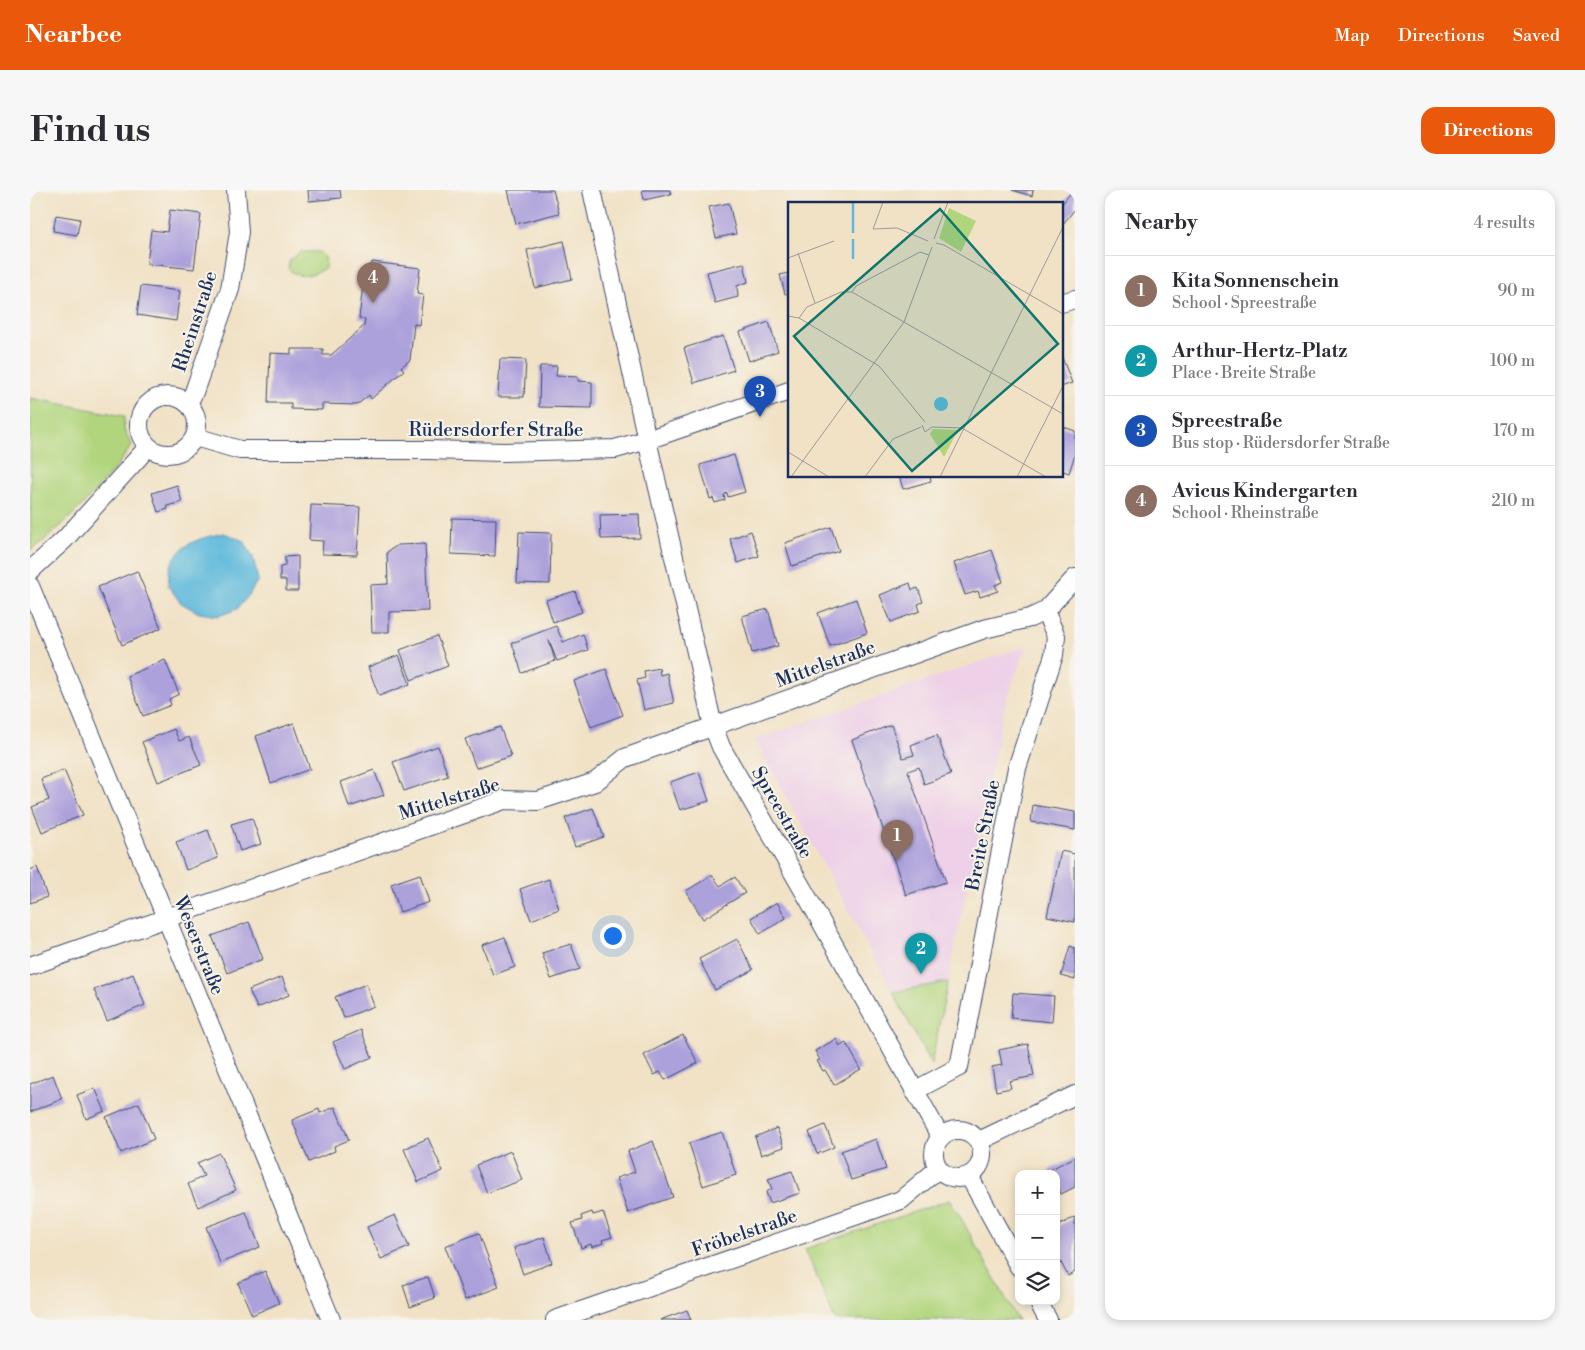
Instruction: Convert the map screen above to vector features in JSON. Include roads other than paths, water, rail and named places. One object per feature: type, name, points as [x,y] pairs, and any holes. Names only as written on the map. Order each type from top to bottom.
[{"type":"street","name":"Rheinstraße","points":[[188,404],[230,290],[239,232],[236,190]]},
{"type":"street","name":"Spreestraße","points":[[592,190],[713,726],[721,747],[809,900],[940,1136]]},
{"type":"street","points":[[1062,303],[1075,299]]},
{"type":"street","name":"Rüdersdorfer Straße","points":[[195,437],[240,450],[566,451],[615,449],[647,440],[788,391]]},
{"type":"street","points":[[162,397],[180,398],[188,404],[197,419],[195,437],[190,445],[174,454],[164,455],[155,452],[142,440],[139,431],[139,422],[146,406],[162,397]]},
{"type":"street","points":[[30,571],[65,539],[148,447]]},
{"type":"street","points":[[1045,612],[1075,578]]},
{"type":"street","name":"Weserstraße","points":[[30,586],[331,1320]]},
{"type":"street","name":"Mittelstraße","points":[[30,966],[504,800],[538,801],[595,782],[625,758],[984,629],[1030,618],[1045,612]]},
{"type":"street","name":"Breite Straße","points":[[914,1091],[959,1067],[1017,768],[1054,655],[1056,636],[1045,612]]},
{"type":"street","points":[[979,1141],[1075,1095]]},
{"type":"street","points":[[961,1129],[971,1133],[979,1141],[982,1149],[980,1165],[969,1176],[958,1178],[947,1176],[938,1169],[934,1161],[933,1152],[940,1136],[950,1130],[961,1129]]},
{"type":"street","name":"Fröbelstraße","points":[[555,1320],[902,1200],[938,1169]]},
{"type":"street","points":[[969,1176],[1015,1260]]},
{"type":"street","points":[[1040,1305],[1048,1320]]},
{"type":"water","points":[[224,533],[244,541],[253,557],[258,580],[249,595],[237,609],[219,616],[199,613],[181,603],[168,586],[170,567],[179,552],[192,542]]},
{"type":"place","name":"Avicus Kindergarten","points":[[373,303]]},
{"type":"place","name":"Spreestraße","points":[[760,417]]},
{"type":"place","name":"Kita Sonnenschein","points":[[897,861]]},
{"type":"place","name":"Arthur-Hertz-Platz","points":[[921,974]]}]
